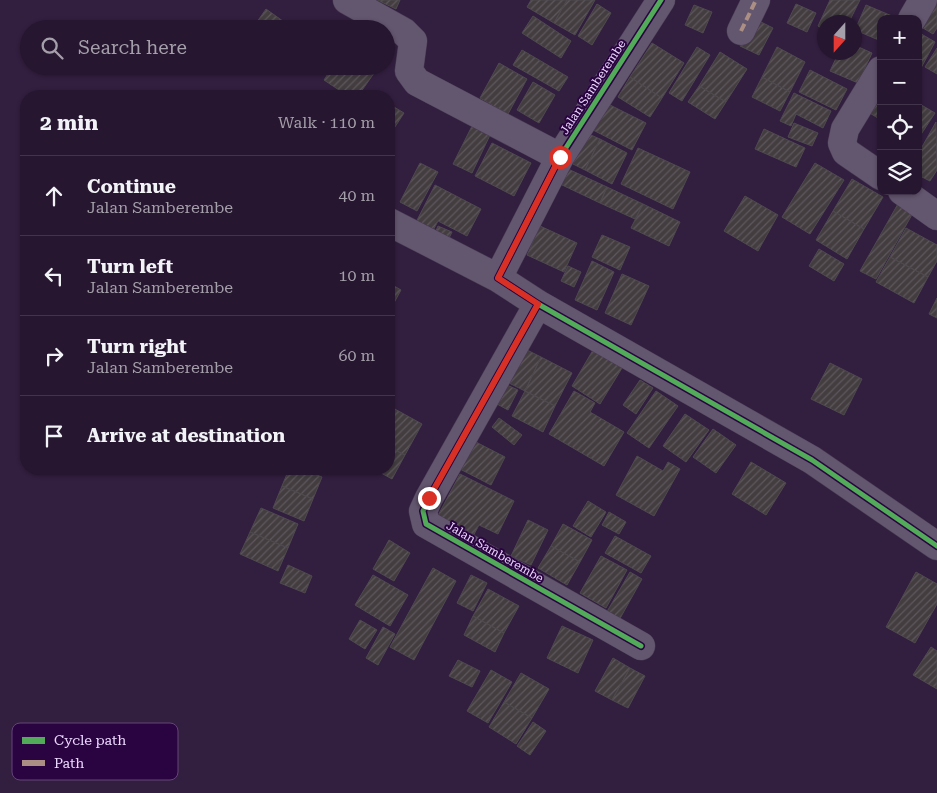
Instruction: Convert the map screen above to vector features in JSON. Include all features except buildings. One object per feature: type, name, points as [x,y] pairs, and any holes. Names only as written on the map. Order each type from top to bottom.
[{"type":"street","points":[[347,0],[383,20]]},
{"type":"street","name":"Jalan Samberembe","points":[[498,278],[560,157],[661,0]]},
{"type":"street","points":[[742,32],[756,0]]},
{"type":"street","points":[[914,15],[923,0]]},
{"type":"street","points":[[395,27],[404,32],[413,41],[409,71],[418,82],[560,157]]},
{"type":"street","points":[[877,76],[845,128],[842,143],[846,152],[877,173]]},
{"type":"street","points":[[908,195],[937,216]]},
{"type":"street","points":[[395,225],[498,278],[538,304],[812,460],[937,546]]},
{"type":"street","name":"Jalan Samberembe","points":[[538,304],[429,498],[423,511],[426,524],[642,646]]},
{"type":"marked path","points":[[741,31],[756,0]]},
{"type":"cycle path","points":[[661,0],[560,157],[498,278],[538,304],[812,460],[937,546]]},
{"type":"cycle path","points":[[538,304],[429,498],[423,511],[426,524],[641,646]]},
{"type":"route","points":[[429,498],[538,304],[498,278],[560,157]]}]
